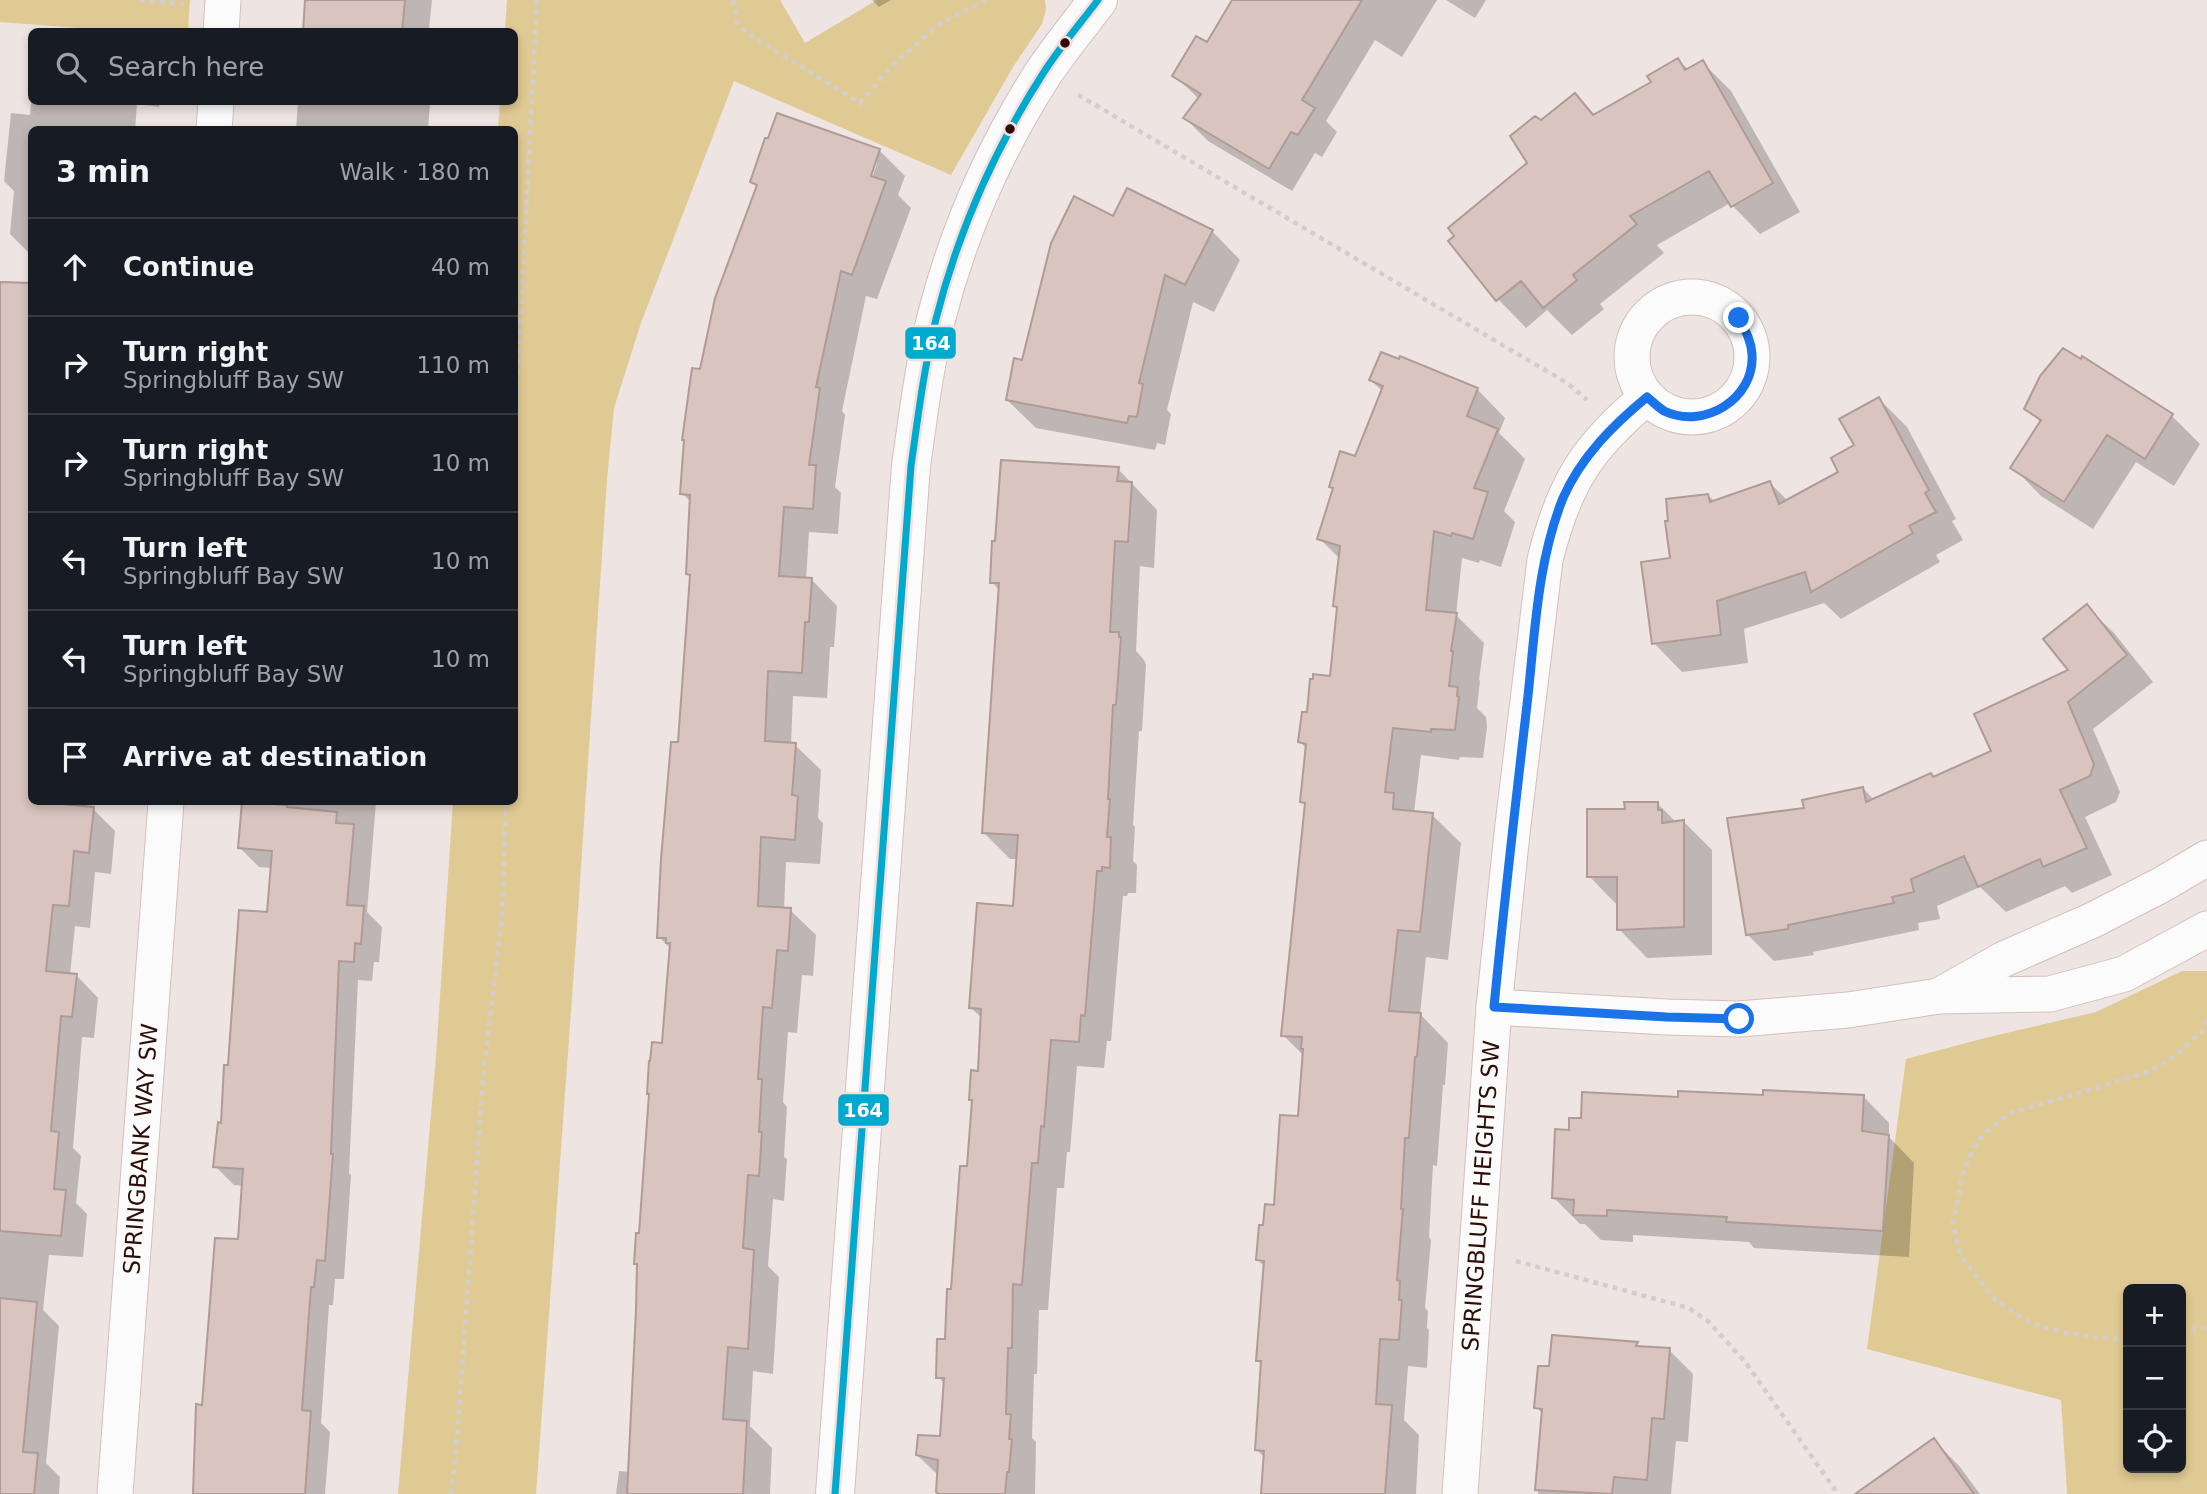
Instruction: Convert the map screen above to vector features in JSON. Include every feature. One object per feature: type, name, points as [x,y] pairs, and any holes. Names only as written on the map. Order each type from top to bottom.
[{"type":"street","points":[[835,1494],[911,466],[921,395],[936,319],[967,221],[984,180],[1045,72],[1098,0]]},
{"type":"street","points":[[209,2],[219,28]]},
{"type":"street","points":[[214,126],[216,105]]},
{"type":"street","points":[[1494,1007],[1545,560],[1554,523],[1564,495],[1590,454],[1615,424],[1647,397]]},
{"type":"street","name":"SPRINGBANK WAY SW","points":[[115,1494],[166,805]]},
{"type":"street","name":"SPRINGBLUFF HEIGHTS SW","points":[[1939,996],[2004,959],[2093,920],[2207,858]]},
{"type":"street","name":"SPRINGBLUFF HEIGHTS SW","points":[[1460,1494],[1494,1007],[1739,1019],[1848,1010],[1939,996],[2050,994],[2124,974],[2207,929]]},
{"type":"path","points":[[140,0],[209,2]]},
{"type":"path","points":[[518,364],[537,0]]},
{"type":"path","points":[[733,0],[737,22],[745,32],[860,103],[893,65],[937,25],[985,0]]},
{"type":"path","points":[[1087,85],[1080,96],[1567,383],[1615,424]]},
{"type":"path","points":[[451,1494],[484,1067],[502,917],[506,805]]},
{"type":"path","points":[[2123,1339],[2061,1332],[2029,1322],[1996,1301],[1960,1255],[1953,1224],[1964,1169],[1977,1141],[2008,1114],[2148,1072],[2175,1056],[2204,1029],[2207,1021]]},
{"type":"path","points":[[1478,1251],[1689,1308],[1709,1322],[1746,1363],[1838,1494]]},
{"type":"path","points":[[2186,1330],[2207,1327]]},
{"type":"shaded area","points":[[0,0],[190,0],[188,28],[79,28],[0,22]]},
{"type":"shaded area","points":[[507,0],[780,0],[805,43],[877,0],[1045,0],[1046,10],[1042,24],[1013,67],[951,175],[734,81],[641,323],[614,408],[536,1494],[398,1494],[436,1056],[453,805],[518,805],[518,126],[498,126],[500,105],[518,105],[518,28],[505,28]]},
{"type":"shaded area","points":[[2182,971],[2207,971],[2207,1494],[2067,1494],[2061,1400],[1867,1349],[1906,1059],[2096,1012]]},
{"type":"building","points":[[305,0],[405,0],[402,28],[303,28]]},
{"type":"building","points":[[1232,0],[1362,0],[1302,100],[1315,108],[1298,135],[1291,132],[1269,169],[1183,118],[1201,94],[1172,76],[1196,36],[1207,42]]},
{"type":"building","points":[[1678,58],[1685,70],[1703,60],[1773,183],[1731,207],[1709,171],[1630,216],[1637,224],[1573,275],[1577,280],[1543,308],[1521,281],[1496,301],[1448,241],[1454,236],[1448,228],[1527,163],[1510,136],[1535,116],[1541,120],[1575,93],[1593,115],[1651,82],[1647,76]]},
{"type":"building","points":[[777,113],[880,149],[871,176],[886,181],[852,275],[841,271],[816,387],[820,388],[809,465],[816,465],[813,509],[784,507],[779,576],[812,578],[809,622],[805,622],[802,673],[768,671],[765,741],[796,743],[792,795],[798,796],[795,840],[761,837],[758,906],[791,908],[788,951],[777,950],[772,1008],[763,1007],[758,1079],[762,1079],[759,1176],[748,1175],[743,1248],[754,1250],[748,1349],[728,1347],[723,1419],[747,1421],[743,1494],[627,1494],[636,1310],[637,1264],[634,1264],[636,1233],[639,1233],[649,1061],[652,1042],[662,1043],[670,943],[666,943],[666,938],[657,938],[661,859],[671,742],[678,742],[690,575],[686,574],[690,495],[680,494],[682,440],[692,368],[700,369],[715,298],[757,185],[750,182]]},
{"type":"building","points":[[1127,188],[1213,230],[1185,285],[1165,275],[1139,383],[1143,384],[1137,417],[1129,416],[1127,423],[1006,400],[1014,358],[1022,360],[1051,243],[1074,196],[1113,216]]},
{"type":"building","points":[[0,282],[28,283],[28,805],[94,807],[89,853],[74,851],[69,906],[53,905],[46,971],[77,974],[72,1017],[61,1016],[51,1131],[59,1132],[54,1189],[66,1190],[61,1236],[0,1231]]},
{"type":"building","points":[[2063,348],[2081,359],[2082,356],[2173,414],[2145,459],[2107,435],[2064,502],[2010,468],[2041,420],[2024,409],[2040,376]]},
{"type":"building","points":[[1381,352],[1399,359],[1400,356],[1478,388],[1467,416],[1498,429],[1474,488],[1488,492],[1473,539],[1434,531],[1426,610],[1457,613],[1449,686],[1458,687],[1455,730],[1431,729],[1431,732],[1393,728],[1385,792],[1394,793],[1393,809],[1433,813],[1420,932],[1398,930],[1389,1011],[1421,1013],[1409,1138],[1405,1138],[1397,1280],[1400,1281],[1399,1300],[1402,1300],[1399,1340],[1380,1339],[1376,1404],[1392,1405],[1385,1494],[1261,1494],[1264,1451],[1255,1450],[1261,1361],[1256,1361],[1264,1261],[1256,1260],[1259,1225],[1263,1225],[1265,1204],[1274,1205],[1280,1115],[1298,1116],[1303,1049],[1302,1037],[1281,1036],[1305,803],[1300,802],[1306,744],[1298,742],[1302,712],[1307,712],[1310,679],[1313,679],[1313,674],[1330,676],[1337,607],[1333,606],[1340,546],[1317,539],[1333,488],[1329,487],[1340,451],[1355,456],[1383,386],[1369,380]]},
{"type":"building","points":[[1879,397],[1929,490],[1925,493],[1936,512],[1909,526],[1913,533],[1811,592],[1805,572],[1717,601],[1721,635],[1652,644],[1641,562],[1670,558],[1665,521],[1668,521],[1666,499],[1708,494],[1710,502],[1770,481],[1779,504],[1838,472],[1831,458],[1854,445],[1839,419]]},
{"type":"building","points":[[1001,460],[1119,467],[1117,481],[1132,482],[1128,542],[1115,541],[1110,632],[1119,632],[1121,637],[1116,705],[1113,705],[1108,799],[1107,837],[1111,837],[1110,868],[1102,867],[1102,871],[1097,871],[1085,1016],[1081,1015],[1079,1042],[1051,1040],[1044,1127],[1041,1126],[1038,1163],[1032,1163],[1022,1285],[1013,1284],[1012,1348],[1008,1348],[1006,1414],[1011,1414],[1009,1439],[1012,1439],[1005,1494],[939,1494],[936,1492],[938,1460],[916,1455],[918,1435],[940,1436],[944,1378],[936,1378],[937,1339],[945,1339],[947,1289],[951,1289],[960,1166],[967,1166],[972,1100],[969,1100],[971,1070],[978,1071],[981,1009],[969,1008],[977,903],[1013,906],[1018,835],[982,833],[999,583],[990,583],[992,541],[995,541]]},
{"type":"building","points":[[2087,604],[2127,655],[2068,702],[2094,764],[2090,776],[2060,790],[2087,848],[2043,867],[2040,859],[1978,887],[1964,856],[1911,879],[1914,892],[1892,897],[1894,903],[1788,925],[1788,929],[1746,935],[1727,818],[1804,808],[1802,800],[1863,787],[1866,802],[1931,773],[1933,777],[1991,751],[1974,714],[2068,670],[2043,639]]},
{"type":"building","points":[[1624,802],[1658,802],[1658,810],[1662,810],[1662,823],[1684,820],[1684,927],[1617,930],[1617,877],[1587,877],[1587,809],[1625,809]]},
{"type":"building","points":[[242,805],[287,805],[337,812],[336,823],[354,824],[347,905],[364,906],[361,944],[355,943],[354,962],[339,961],[333,1154],[325,1261],[317,1260],[314,1287],[311,1287],[302,1410],[311,1411],[305,1494],[193,1494],[196,1404],[202,1405],[215,1238],[238,1239],[243,1169],[213,1167],[218,1122],[221,1123],[224,1065],[228,1065],[239,910],[267,912],[272,851],[238,848]]},
{"type":"building","points":[[1763,1090],[1864,1095],[1862,1131],[1889,1135],[1883,1231],[1726,1222],[1727,1217],[1607,1210],[1607,1216],[1573,1215],[1574,1200],[1552,1198],[1555,1129],[1569,1130],[1569,1118],[1581,1118],[1582,1092],[1678,1097],[1678,1091],[1763,1095]]},
{"type":"building","points":[[0,1298],[37,1302],[23,1452],[38,1453],[34,1494],[0,1494]]},
{"type":"building","points":[[1552,1335],[1638,1342],[1636,1346],[1670,1348],[1664,1419],[1652,1418],[1647,1480],[1614,1477],[1612,1494],[1535,1490],[1542,1409],[1534,1408],[1538,1366],[1549,1366]]},
{"type":"building","points":[[1934,1438],[1974,1494],[1855,1494]]},
{"type":"transit line","name":"164","points":[[835,1494],[911,466],[925,374],[945,287],[980,191],[1026,101],[1063,45],[1098,0]]},
{"type":"route","points":[[1739,318],[1748,335],[1752,356],[1749,376],[1739,395],[1723,409],[1704,416],[1683,417],[1663,410],[1647,397],[1615,424],[1590,454],[1564,495],[1554,523],[1539,599],[1494,1007],[1739,1019]]}]
